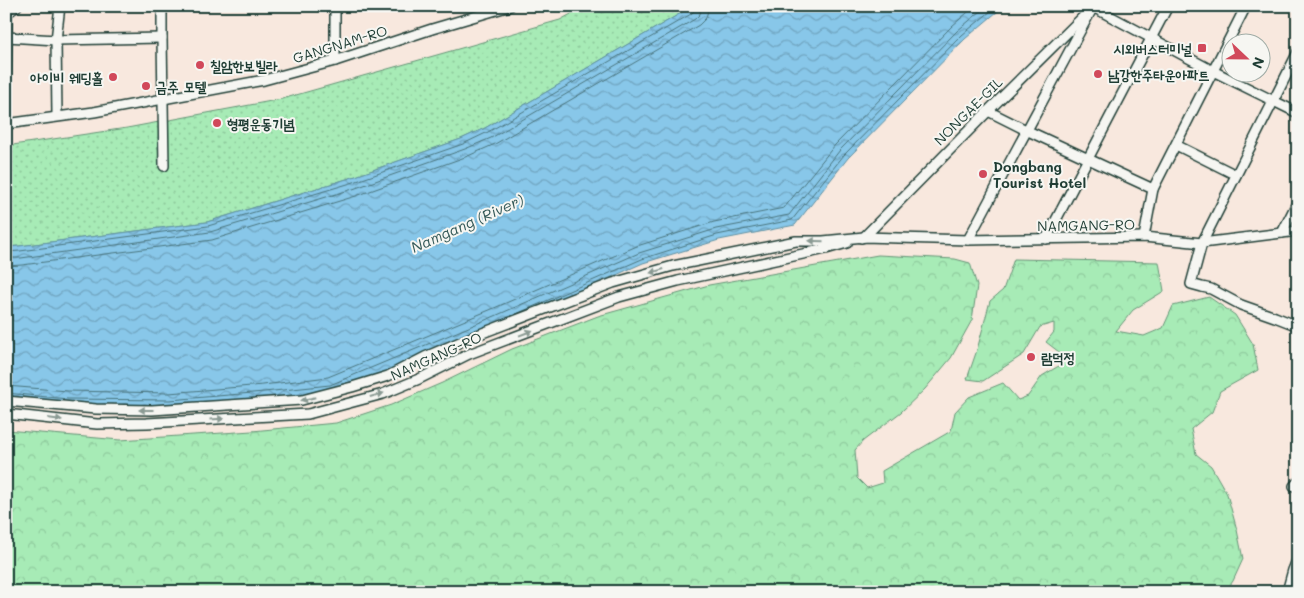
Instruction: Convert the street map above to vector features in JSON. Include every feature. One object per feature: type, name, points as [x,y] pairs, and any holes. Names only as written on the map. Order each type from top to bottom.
[{"type":"street","points":[[6,69],[7,6]]},
{"type":"street","points":[[6,14],[17,6]]},
{"type":"street","points":[[57,116],[56,40],[60,6]]},
{"type":"street","points":[[162,6],[164,166]]},
{"type":"street","points":[[334,61],[335,6]]},
{"type":"street","name":"GANGNAM-RO","points":[[6,124],[94,112],[264,80],[334,61],[510,6]]},
{"type":"street","points":[[1046,239],[1168,6]]},
{"type":"street","name":"NAMGANG-RO","points":[[6,401],[96,410],[152,410],[302,400],[388,376],[472,336],[613,283],[674,266],[796,240],[823,241],[864,237],[968,240],[1144,237],[1153,190],[1246,6]]},
{"type":"street","points":[[968,240],[1093,7],[1213,71],[1298,113]]},
{"type":"street","name":"NONGAE-GIL","points":[[864,237],[1093,7]]},
{"type":"street","points":[[7,37],[56,40],[162,38]]},
{"type":"street","points":[[1298,52],[1202,243],[1191,284],[1211,288],[1241,306],[1298,326]]},
{"type":"street","points":[[988,111],[1153,190]]},
{"type":"street","points":[[1176,145],[1236,175]]},
{"type":"street","points":[[1282,233],[1298,200]]},
{"type":"street","points":[[1144,237],[1202,243],[1298,231]]},
{"type":"street","name":"NAMGANG-RO","points":[[6,414],[96,424],[308,414],[383,394],[470,354],[618,297],[678,281],[826,249],[864,237]]},
{"type":"street","points":[[1287,592],[1298,558]]},
{"type":"green space","points":[[586,6],[693,6],[485,128],[461,139],[350,178],[207,222],[6,247],[6,146],[127,128],[282,99],[560,20]]},
{"type":"green space","points":[[878,255],[955,259],[970,263],[977,286],[972,320],[951,358],[925,389],[901,412],[863,441],[855,450],[857,478],[867,488],[883,483],[882,471],[951,431],[955,412],[969,397],[1003,383],[1018,400],[1028,396],[1042,376],[1062,364],[1059,352],[1046,342],[1054,332],[1054,323],[1040,327],[1024,354],[983,381],[967,379],[990,301],[1003,290],[1014,259],[1159,262],[1164,291],[1133,310],[1116,331],[1144,336],[1163,328],[1173,306],[1209,297],[1235,315],[1253,344],[1258,370],[1220,391],[1212,412],[1191,429],[1196,454],[1211,466],[1227,494],[1237,530],[1243,559],[1233,581],[1225,592],[6,592],[6,430],[120,440],[336,423],[391,405],[512,349],[598,316],[709,285]]},
{"type":"water","name":"Namgang (River)","points":[[693,6],[1004,6],[965,39],[848,158],[795,225],[719,240],[643,263],[500,327],[333,396],[170,411],[6,404],[6,247],[207,222],[350,178],[461,139],[485,128]]},
{"type":"place","name":"시외버스터미널","points":[[1202,48]]},
{"type":"place","name":"칠암한보빌라","points":[[200,65]]},
{"type":"place","name":"남강한주타운아파트","points":[[1098,74]]},
{"type":"place","name":"아이비 웨딩홀","points":[[113,77]]},
{"type":"place","name":"금주 모텔","points":[[146,86]]},
{"type":"place","name":"형평운동기념","points":[[217,123]]},
{"type":"place","name":"Dongbang Tourist Hotel","points":[[983,174]]},
{"type":"place","name":"람덕정","points":[[1031,357]]}]
